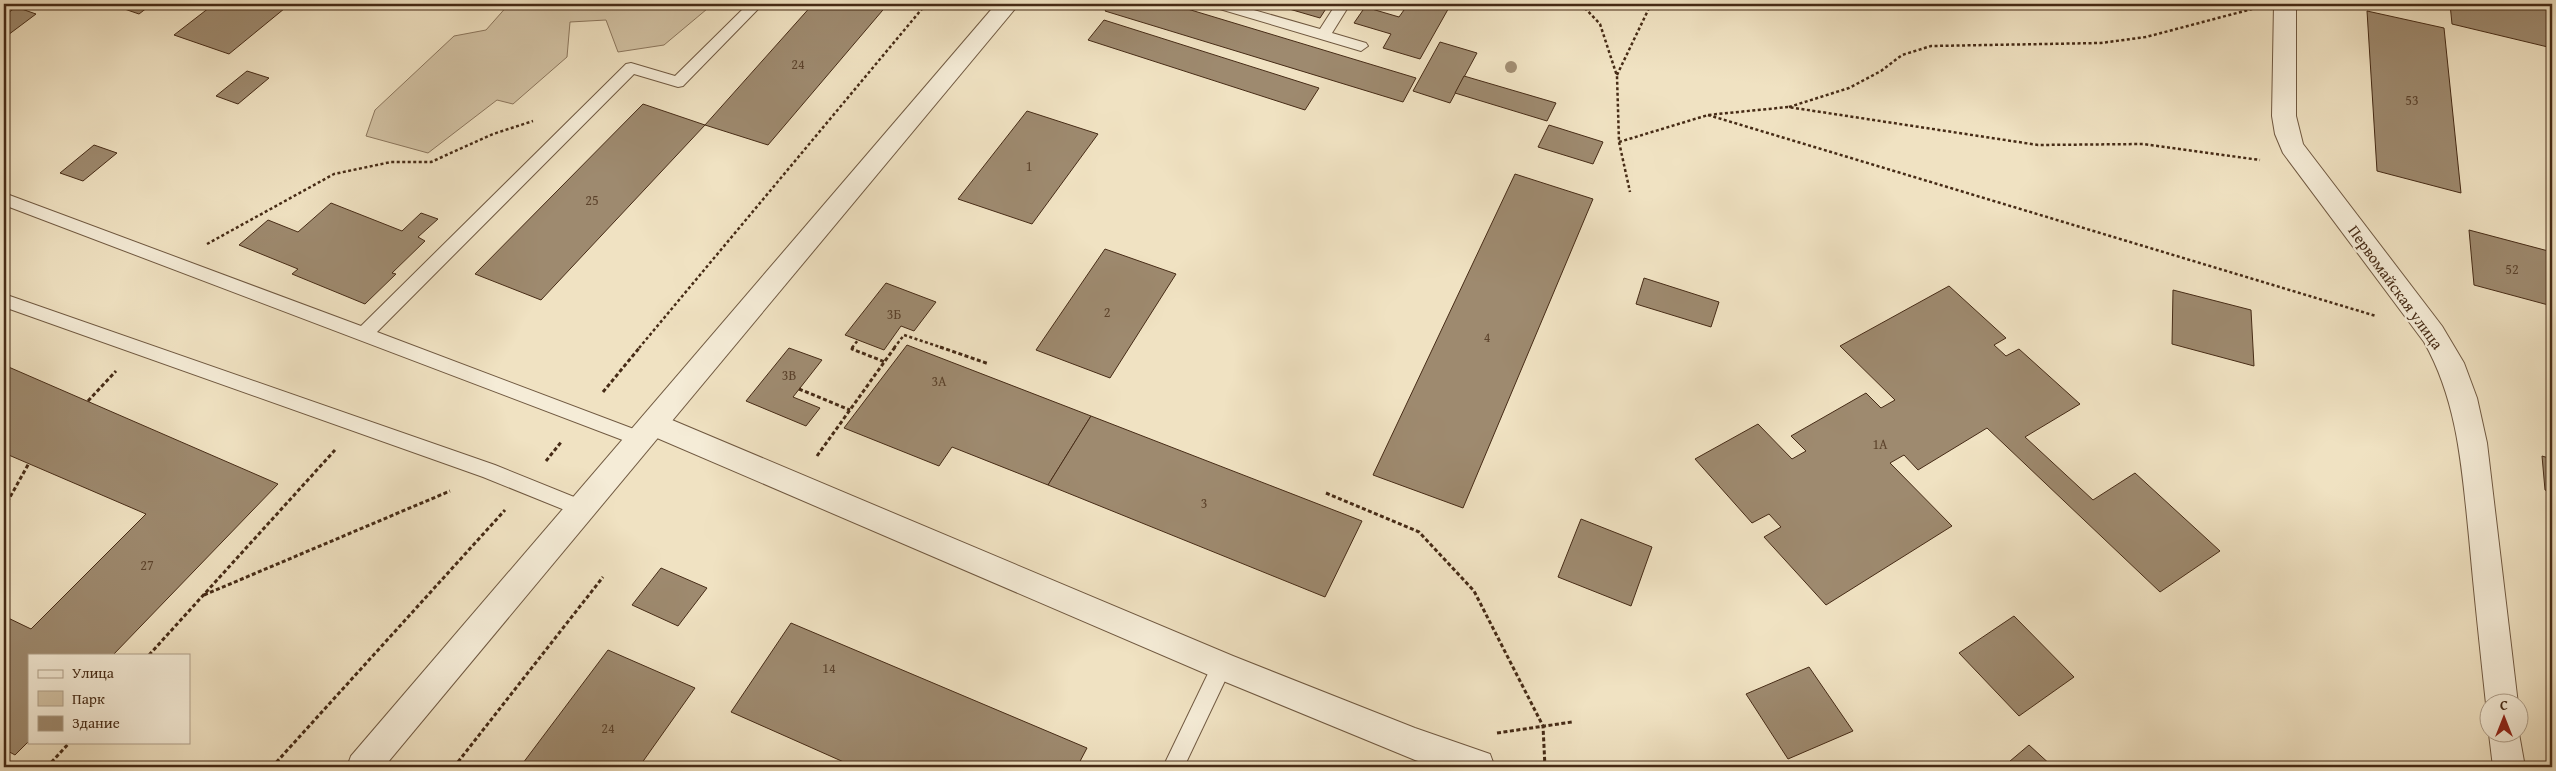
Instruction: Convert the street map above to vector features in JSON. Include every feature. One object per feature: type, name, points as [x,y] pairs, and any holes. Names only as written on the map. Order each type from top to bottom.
[{"type":"street","points":[[363,767],[1008,4]]},
{"type":"street","name":"Первомайская улица","points":[[2273,5],[2286,134],[2305,166],[2433,334],[2450,363],[2463,398],[2472,443],[2501,694]]},
{"type":"street","points":[[647,432],[796,485],[1222,666],[1415,744],[1481,766]]},
{"type":"street","points":[[2506,744],[2509,767]]},
{"type":"lane","points":[[364,334],[632,68],[678,82],[756,4]]},
{"type":"lane","points":[[1218,4],[1361,46]]},
{"type":"lane","points":[[1323,35],[1343,4]]},
{"type":"lane","points":[[4,198],[582,417],[647,432]]},
{"type":"lane","points":[[4,300],[489,471],[524,487],[582,509]]},
{"type":"lane","points":[[1173,767],[1222,666]]},
{"type":"path","points":[[272,767],[489,529],[926,4]]},
{"type":"path","points":[[1581,4],[1600,24],[1616,76],[1619,142],[1630,192]]},
{"type":"path","points":[[1616,76],[1652,4]]},
{"type":"path","points":[[1619,142],[1708,115],[1788,107],[1849,88],[1881,71],[1902,55],[1931,46],[2101,43],[2146,37],[2273,5]]},
{"type":"path","points":[[1788,107],[2038,145],[2143,144],[2305,166]]},
{"type":"path","points":[[1708,115],[2433,334]]},
{"type":"path","points":[[174,263],[334,174],[391,162],[431,162],[492,134],[536,120]]},
{"type":"path","points":[[796,485],[904,335],[989,364]]},
{"type":"path","points":[[858,340],[852,349],[885,362]]},
{"type":"path","points":[[88,401],[117,369]]},
{"type":"path","points":[[799,389],[850,410]]},
{"type":"path","points":[[150,654],[338,446]]},
{"type":"path","points":[[4,508],[29,463]]},
{"type":"path","points":[[204,594],[451,490]]},
{"type":"path","points":[[1326,493],[1419,532],[1474,591],[1543,726],[1545,767]]},
{"type":"path","points":[[454,767],[603,576]]},
{"type":"path","points":[[1543,726],[1572,722]]},
{"type":"path","points":[[47,767],[68,744]]},
{"type":"green space","points":[[509,4],[713,4],[664,45],[618,52],[606,20],[570,22],[567,57],[513,104],[497,100],[428,153],[366,136],[375,110],[454,36],[486,30]]},
{"type":"building","points":[[110,4],[152,4],[139,14]]},
{"type":"building","points":[[214,4],[290,4],[229,54],[174,35]]},
{"type":"building","points":[[813,4],[888,4],[768,145],[705,125]]},
{"type":"building","points":[[1110,4],[1171,4],[1416,78],[1403,102],[1105,11]]},
{"type":"building","points":[[1272,4],[1329,4],[1320,18]]},
{"type":"building","points":[[1383,4],[1451,4],[1420,59],[1383,48],[1391,34],[1354,23],[1365,7],[1399,17],[1404,10]]},
{"type":"building","points":[[2450,4],[2536,4],[2552,7],[2552,48],[2452,24]]},
{"type":"building","points":[[16,7],[36,14],[4,38],[4,16]]},
{"type":"building","points":[[2367,11],[2444,28],[2461,193],[2377,171]]},
{"type":"building","points":[[1104,20],[1319,88],[1305,110],[1088,40]]},
{"type":"building","points":[[1440,42],[1477,53],[1450,103],[1413,91]]},
{"type":"building","points":[[247,71],[269,78],[238,104],[216,96]]},
{"type":"building","points":[[1464,76],[1556,103],[1547,121],[1455,93]]},
{"type":"building","points":[[643,104],[705,125],[541,300],[475,274]]},
{"type":"building","points":[[1027,111],[1098,134],[1032,224],[958,199]]},
{"type":"building","points":[[1549,125],[1603,142],[1593,164],[1538,147]]},
{"type":"building","points":[[94,145],[117,153],[83,181],[60,173]]},
{"type":"building","points":[[1515,174],[1593,199],[1463,508],[1373,475]]},
{"type":"building","points":[[331,203],[402,231],[421,213],[438,219],[418,237],[425,241],[392,273],[396,274],[365,304],[292,274],[298,269],[239,245],[268,220],[298,232]]},
{"type":"building","points":[[2469,230],[2552,252],[2552,306],[2474,285]]},
{"type":"building","points":[[1105,249],[1176,274],[1110,378],[1036,350]]},
{"type":"building","points":[[1644,278],[1719,302],[1711,327],[1636,304]]},
{"type":"building","points":[[886,283],[936,302],[914,331],[901,326],[884,350],[845,335]]},
{"type":"building","points":[[1949,286],[2006,338],[1994,345],[2006,356],[2019,349],[2080,404],[2025,437],[2093,500],[2135,473],[2220,551],[2160,592],[1987,428],[1918,470],[1904,455],[1890,463],[1952,526],[1826,605],[1764,537],[1781,527],[1769,514],[1752,523],[1695,459],[1758,424],[1792,459],[1806,451],[1791,436],[1866,393],[1881,408],[1895,400],[1840,346]]},
{"type":"building","points":[[2173,290],[2251,310],[2254,366],[2172,344]]},
{"type":"building","points":[[907,345],[1091,416],[1048,485],[952,447],[939,466],[844,428]]},
{"type":"building","points":[[789,348],[822,360],[793,397],[820,408],[806,426],[746,401]]},
{"type":"building","points":[[4,365],[278,484],[114,654],[28,654],[28,742],[15,755],[4,749],[4,616],[31,629],[146,514],[4,453]]},
{"type":"building","points":[[1091,416],[1362,521],[1325,597],[1048,485]]},
{"type":"building","points":[[2542,456],[2552,459],[2552,492],[2545,490]]},
{"type":"building","points":[[1581,519],[1652,547],[1631,606],[1558,577]]},
{"type":"building","points":[[661,568],[707,588],[678,626],[632,605]]},
{"type":"building","points":[[2014,616],[2074,677],[2019,716],[1959,653]]},
{"type":"building","points":[[791,623],[1087,748],[1077,767],[855,767],[731,712]]},
{"type":"building","points":[[608,650],[695,688],[639,767],[520,767]]},
{"type":"building","points":[[1809,667],[1853,731],[1788,759],[1746,694]]},
{"type":"building","points":[[2029,745],[2053,767],[2003,767]]}]
